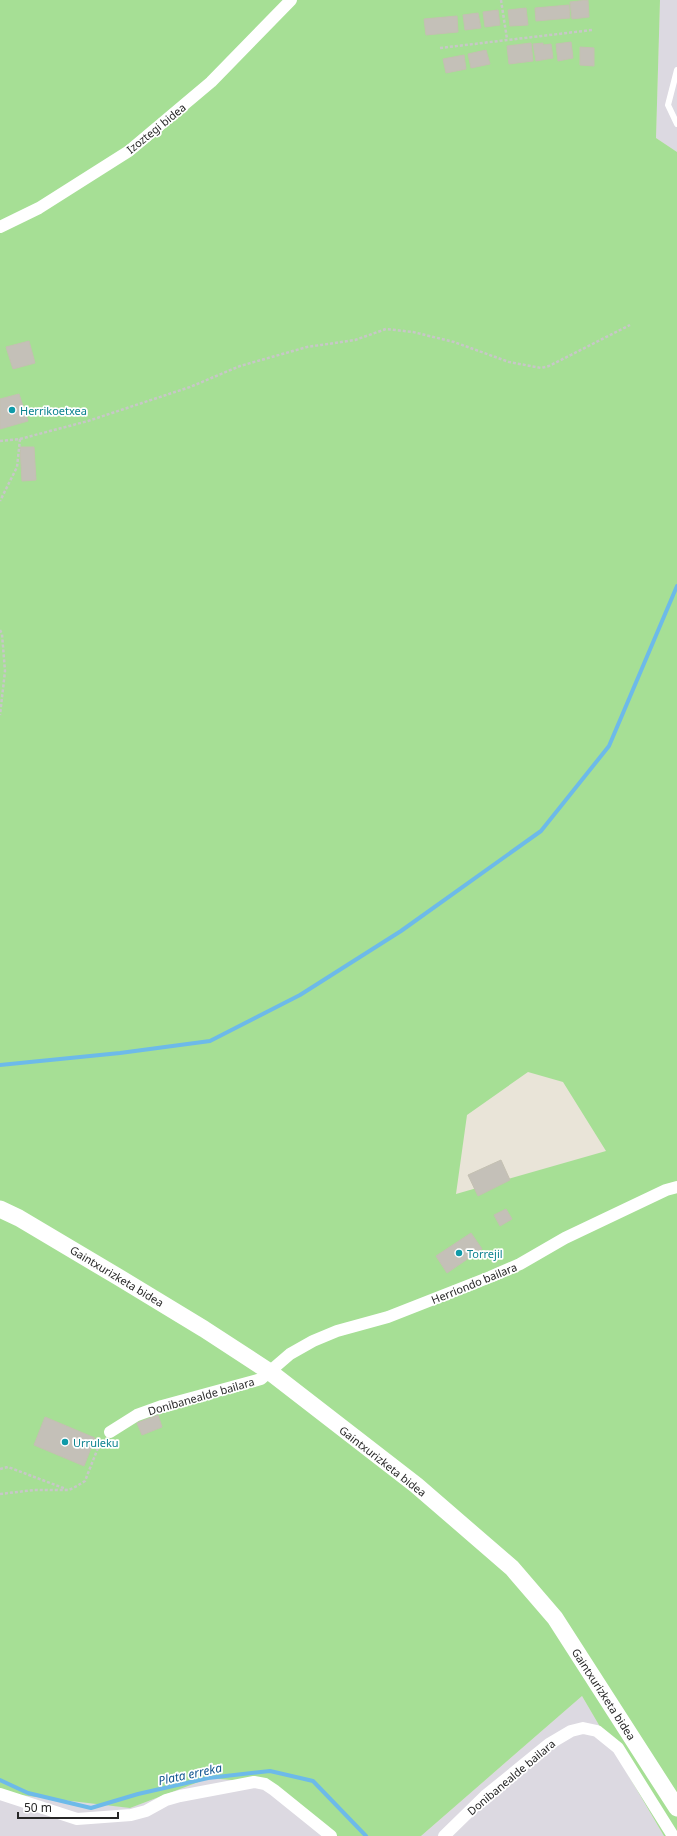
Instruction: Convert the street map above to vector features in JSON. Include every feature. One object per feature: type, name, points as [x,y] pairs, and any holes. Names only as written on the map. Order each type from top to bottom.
[{"type":"main road","name":"Gaintxurizketa bidea","points":[[0,1209],[19,1218],[120,1278],[270,1372],[416,1485],[512,1568],[555,1618],[677,1808]]},
{"type":"street","name":"Izoztegi bidea","points":[[0,228],[39,208],[129,151],[211,82],[291,0]]},
{"type":"street","name":"Herriondo bailara","points":[[270,1372],[290,1354],[313,1341],[337,1331],[388,1317],[490,1277],[520,1264],[566,1238],[666,1190],[677,1187]]},
{"type":"street","name":"Donibanealde bailara","points":[[110,1432],[137,1415],[204,1393],[261,1379],[270,1372]]},
{"type":"street","name":"Donibanealde bailara","points":[[444,1836],[485,1796],[549,1744],[572,1731],[583,1728],[597,1731],[618,1748],[673,1836]]},
{"type":"street","points":[[0,1794],[77,1819],[131,1815],[146,1811],[166,1800],[180,1796],[254,1782],[265,1784],[274,1790],[331,1836]]},
{"type":"lane","points":[[677,70],[668,105],[677,124]]},
{"type":"path","points":[[501,0],[507,39]]},
{"type":"path","points":[[440,48],[592,30]]},
{"type":"path","points":[[0,442],[20,439],[88,421],[190,387],[240,366],[307,347],[355,340],[386,329],[414,332],[454,342],[509,362],[540,368],[549,366],[630,326]]},
{"type":"path","points":[[0,502],[17,467],[20,439]]},
{"type":"path","points":[[0,630],[2,634],[5,671],[0,715]]},
{"type":"path","points":[[0,1494],[34,1490],[69,1490],[85,1481],[102,1439],[110,1432]]},
{"type":"path","points":[[0,1469],[8,1467],[69,1490]]},
{"type":"shaded area","points":[[660,0],[677,0],[677,152],[656,138]]},
{"type":"shaded area","points":[[582,1696],[664,1836],[421,1836]]},
{"type":"shaded area","points":[[209,1778],[265,1783],[330,1836],[0,1836],[0,1788],[130,1808]]},
{"type":"green space","points":[[0,0],[660,0],[656,138],[677,152],[677,1836],[664,1836],[582,1696],[421,1836],[330,1836],[265,1783],[209,1778],[130,1808],[12,1794],[0,1788]],"holes":[[[528,1072],[563,1082],[606,1151],[456,1194],[467,1115]]]},
{"type":"building","points":[[588,0],[589,17],[572,19],[570,2]]},
{"type":"building","points":[[569,5],[570,18],[536,21],[535,8]]},
{"type":"building","points":[[526,8],[528,25],[510,26],[508,10]]},
{"type":"building","points":[[498,10],[500,25],[485,27],[483,12]]},
{"type":"building","points":[[478,13],[481,28],[465,30],[463,15]]},
{"type":"building","points":[[457,16],[458,32],[426,35],[424,19]]},
{"type":"building","points":[[571,42],[573,58],[558,61],[556,44]]},
{"type":"building","points":[[531,43],[533,61],[509,64],[507,46]]},
{"type":"building","points":[[543,43],[543,45],[551,44],[553,58],[536,61],[533,44]]},
{"type":"building","points":[[580,47],[594,48],[594,66],[580,65]]},
{"type":"building","points":[[486,50],[490,64],[471,68],[468,54]]},
{"type":"building","points":[[464,55],[466,69],[446,73],[443,59]]},
{"type":"building","points":[[29,341],[35,363],[13,369],[6,347]]},
{"type":"building","name":"Herrikoetxea","points":[[19,394],[28,421],[0,429],[0,399]]},
{"type":"building","points":[[20,447],[34,447],[36,480],[22,481]]},
{"type":"building","points":[[501,1160],[510,1180],[478,1196],[468,1175]]},
{"type":"building","points":[[506,1209],[512,1219],[500,1226],[494,1215]]},
{"type":"building","name":"Torrejil","points":[[471,1233],[482,1249],[447,1273],[436,1256]]},
{"type":"building","points":[[158,1415],[162,1427],[142,1435],[137,1423]]},
{"type":"building","name":"Urruleku","points":[[45,1417],[95,1438],[84,1466],[34,1445]]},
{"type":"waterway","points":[[0,1065],[120,1053],[210,1041],[300,995],[401,931],[541,831],[609,746],[677,586]]},
{"type":"waterway","name":"Plata erreka","points":[[0,1780],[28,1793],[91,1808],[138,1794],[208,1778],[270,1771],[313,1781],[366,1836]]},
{"type":"place","name":"Herrikoetxea","points":[[12,410]]},
{"type":"place","name":"Torrejil","points":[[459,1253]]},
{"type":"place","name":"Urruleku","points":[[65,1442]]}]
